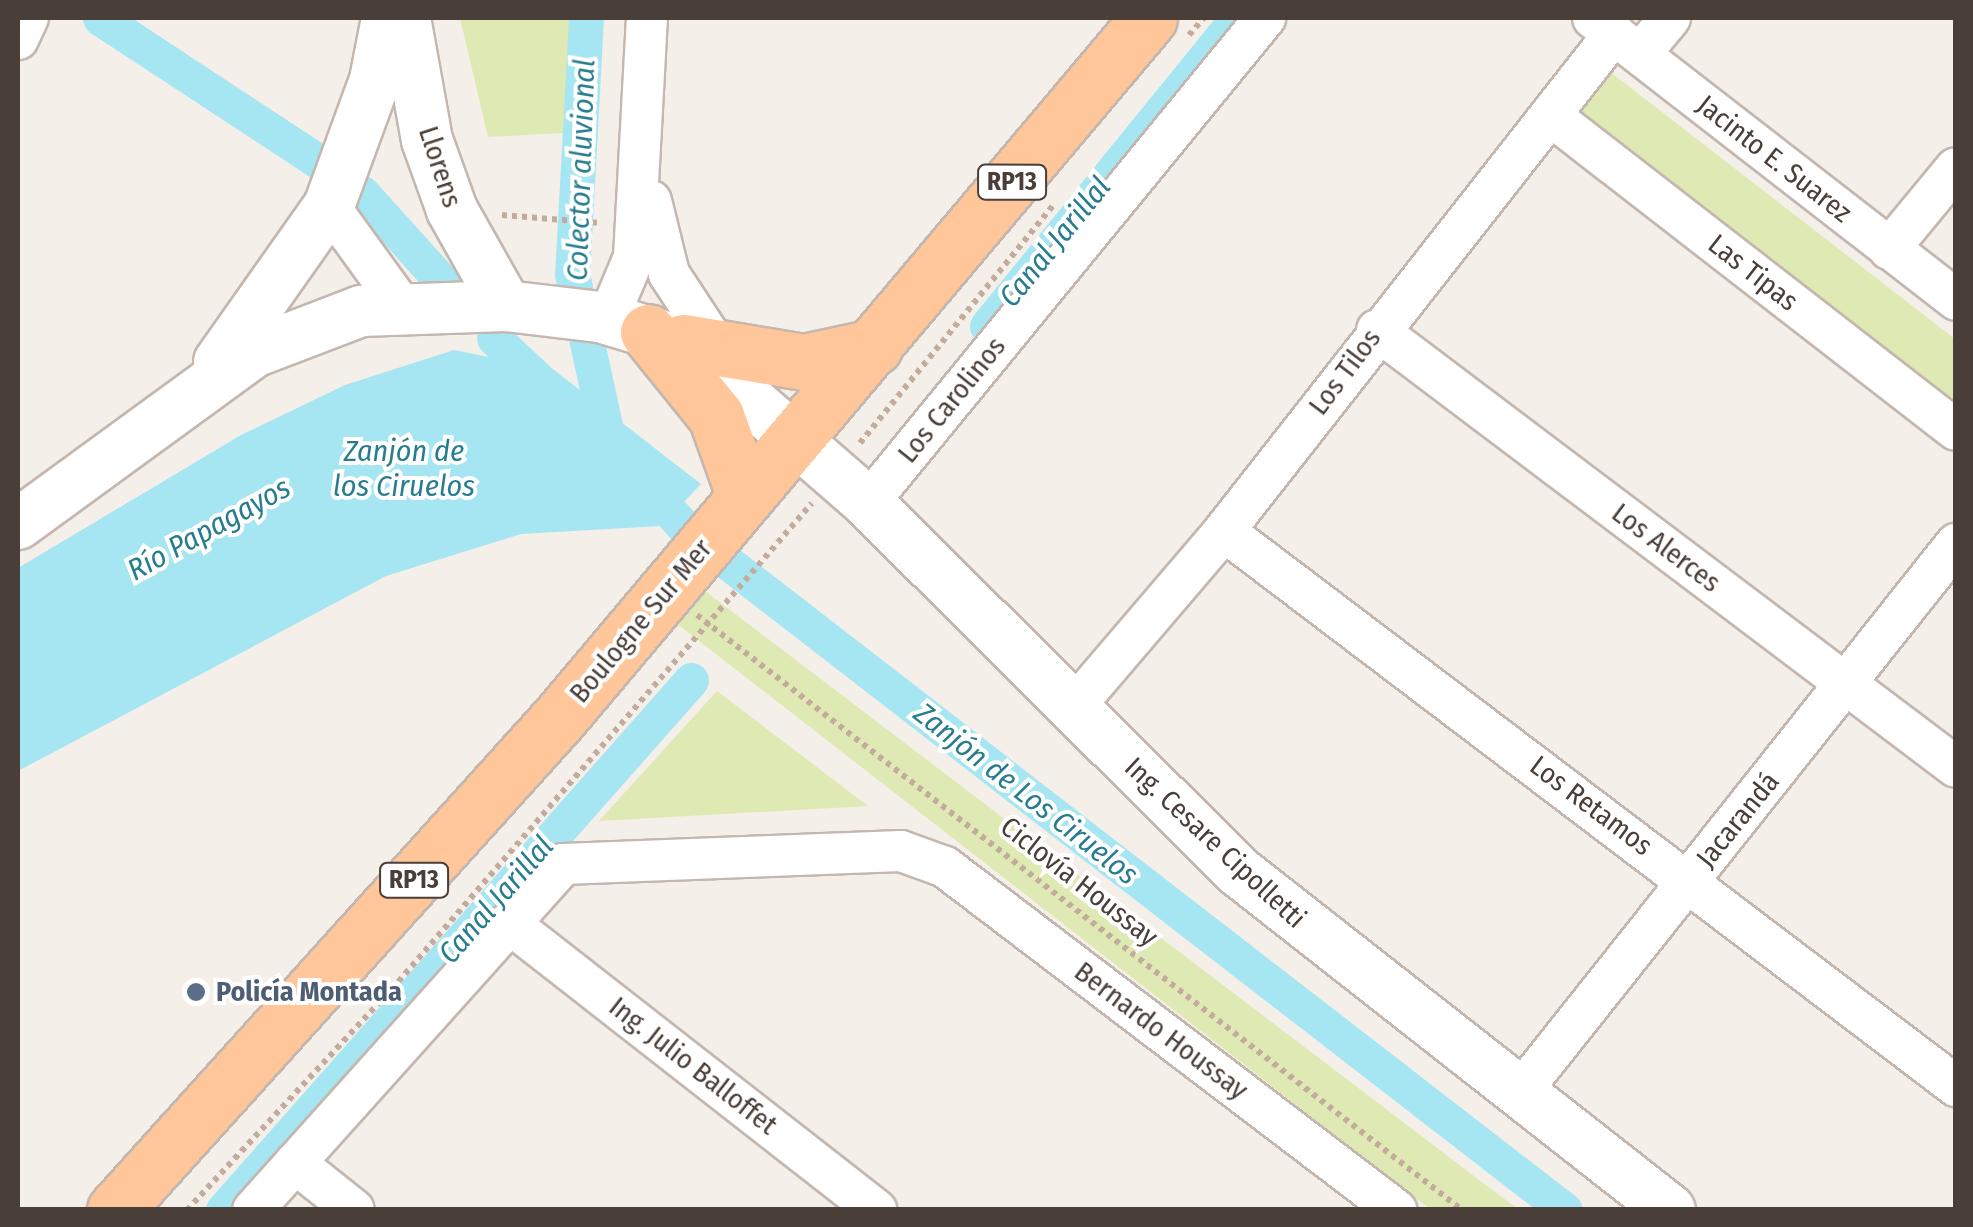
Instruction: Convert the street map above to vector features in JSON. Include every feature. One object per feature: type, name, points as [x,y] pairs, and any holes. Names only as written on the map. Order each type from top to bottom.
[{"type":"main road","name":"Boulogne Sur Mer","points":[[115,1210],[666,592],[745,497],[832,470],[874,347],[1164,32]]},
{"type":"main road","points":[[651,332],[804,362],[874,347]]},
{"type":"main road","points":[[651,332],[716,416],[745,497]]},
{"type":"street","points":[[18,39],[28,18]]},
{"type":"street","points":[[197,388],[291,269],[329,206],[375,80],[387,18]]},
{"type":"street","name":"Llorens","points":[[405,18],[427,140],[452,210],[521,309]]},
{"type":"street","points":[[647,18],[634,258],[651,332]]},
{"type":"street","name":"Los Carolinos","points":[[832,470],[1265,18]]},
{"type":"street","name":"Los Tilos","points":[[1073,708],[1224,530],[1377,330],[1616,35],[1670,18]]},
{"type":"street","name":"Jacinto E. Suarez","points":[[1616,35],[1956,300]]},
{"type":"street","name":"Las Tipas","points":[[1551,116],[1956,430]]},
{"type":"street","points":[[643,138],[670,274],[651,332]]},
{"type":"street","points":[[1888,249],[1956,168]]},
{"type":"street","points":[[329,206],[400,304]]},
{"type":"street","points":[[18,524],[106,466],[197,388],[288,335],[400,304],[521,309],[651,332]]},
{"type":"street","name":"Los Alerces","points":[[1377,330],[1956,767]]},
{"type":"street","name":"Ing. Cesare Cipolletti","points":[[651,332],[832,470],[1238,871],[1518,1095],[1670,1210]]},
{"type":"street","name":"Los Retamos","points":[[1224,530],[1690,880],[1956,1086]]},
{"type":"street","name":"Jacarandá","points":[[1518,1095],[1956,544]]},
{"type":"street","name":"Bernardo Houssay","points":[[510,924],[563,864],[924,855],[1396,1210]]},
{"type":"street","points":[[252,1210],[510,924]]},
{"type":"street","name":"Ing. Julio Balloffet","points":[[510,924],[876,1210]]},
{"type":"street","points":[[294,1164],[354,1210]]},
{"type":"path","points":[[1164,32],[1204,18]]},
{"type":"path","points":[[187,1210],[785,542],[832,470],[1056,200]]},
{"type":"path","points":[[452,210],[600,223]]},
{"type":"path","name":"Ciclovía Houssay","points":[[666,592],[712,623],[1462,1210]]},
{"type":"green space","points":[[460,18],[602,18],[597,131],[488,137]]},
{"type":"green space","points":[[1609,71],[1955,339],[1955,413],[1572,120]]},
{"type":"green space","points":[[705,591],[1518,1209],[1430,1209],[676,623]]},
{"type":"green space","points":[[717,691],[868,806],[599,821]]},
{"type":"water","name":"Zanjón de los Ciruelos","points":[[454,350],[554,370],[701,484],[661,526],[521,534],[386,576],[18,771],[18,568],[241,435],[345,385]]},
{"type":"waterway","name":"Colector aluvional","points":[[100,18],[321,163]]},
{"type":"waterway","name":"Colector aluvional","points":[[586,18],[572,274],[608,439]]},
{"type":"waterway","name":"Canal Jarillal","points":[[987,326],[1237,18]]},
{"type":"waterway","name":"Colector aluvional","points":[[362,193],[445,285]]},
{"type":"waterway","name":"Zanjón de Los Ciruelos","points":[[494,338],[554,394]]},
{"type":"waterway","name":"Zanjón de Los Ciruelos","points":[[642,479],[687,531],[1565,1210]]},
{"type":"waterway","name":"Canal Jarillal","points":[[223,1210],[691,680]]},
{"type":"place","name":"Policía Montada","points":[[196,992]]},
{"type":"water label","name":"Río Papagayos","points":[[209,529]]}]
